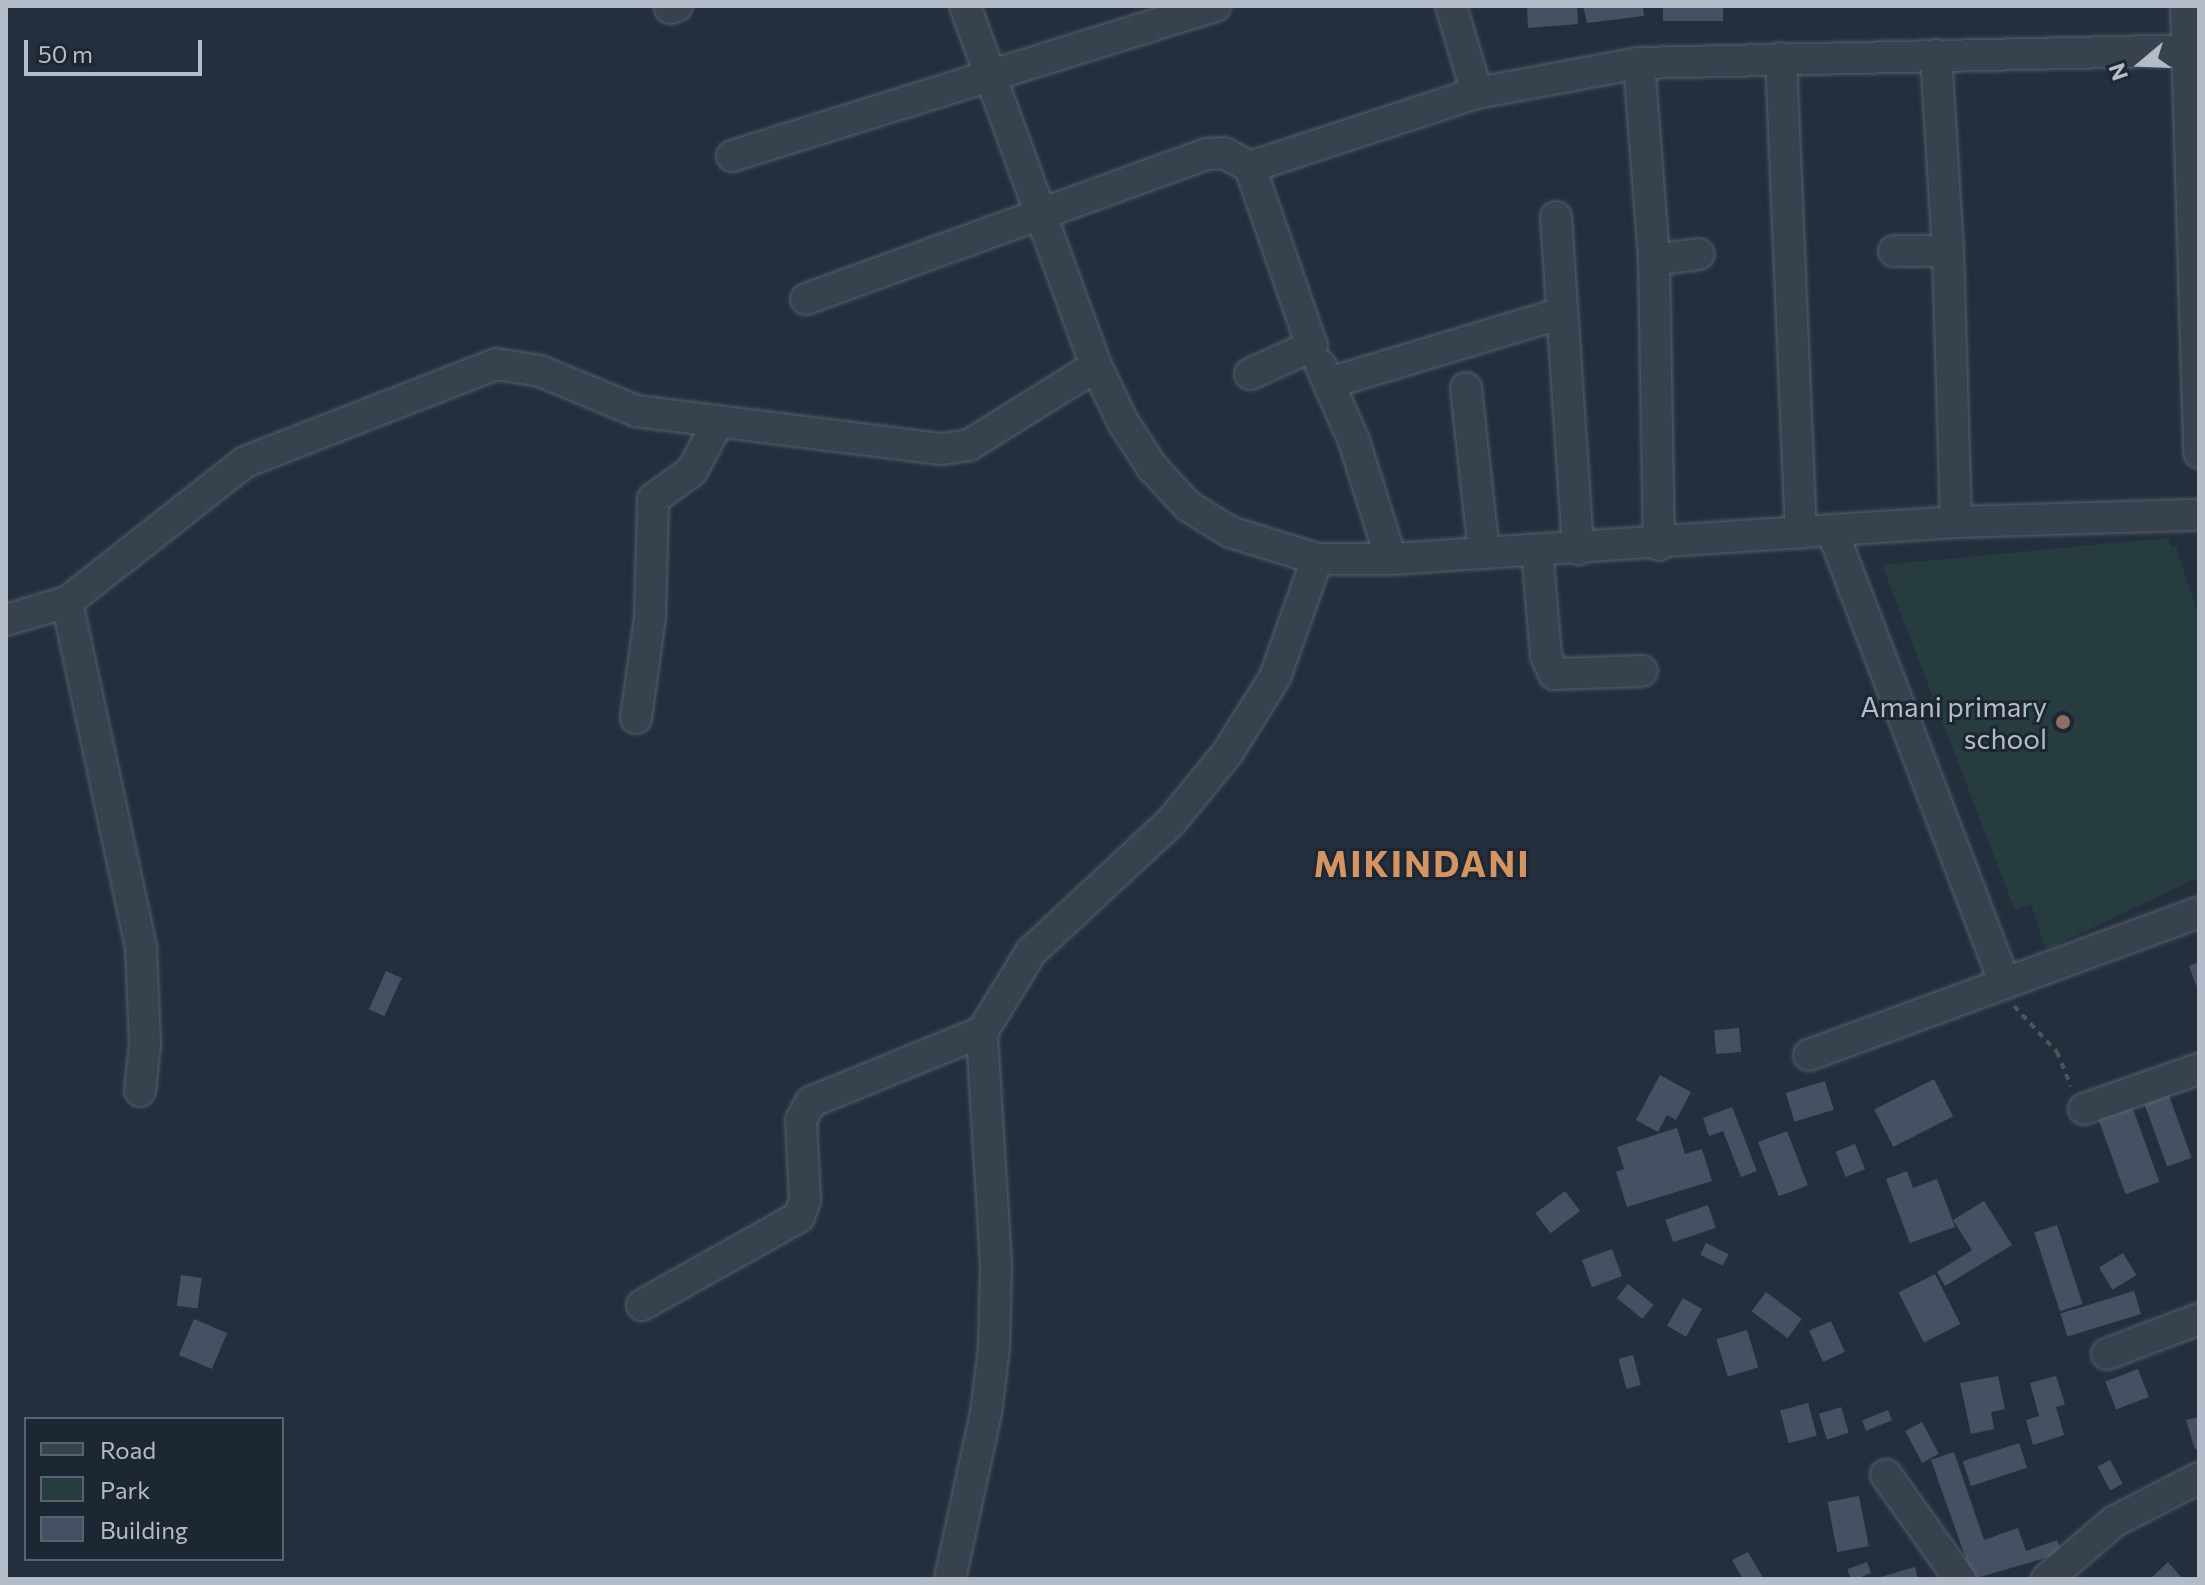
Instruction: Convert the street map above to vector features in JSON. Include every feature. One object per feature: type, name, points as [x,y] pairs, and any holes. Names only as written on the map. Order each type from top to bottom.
[{"type":"street","points":[[965,6],[1096,366],[1123,422],[1152,467],[1188,506],[1230,532],[1317,559],[1391,559],[1659,545],[1956,522],[2199,515]]},
{"type":"street","points":[[732,156],[1215,6]]},
{"type":"street","points":[[1451,6],[1477,93]]},
{"type":"street","points":[[2186,6],[2194,50],[2199,453]]},
{"type":"street","points":[[1250,167],[1477,93],[1639,63],[2194,50]]},
{"type":"street","points":[[1936,55],[1948,251],[1956,522]]},
{"type":"street","points":[[1781,58],[1801,533]]},
{"type":"street","points":[[1639,63],[1654,260],[1659,545]]},
{"type":"street","points":[[806,299],[1206,154],[1224,153],[1250,167],[1312,346],[1354,441],[1391,559]]},
{"type":"street","points":[[1556,217],[1559,314],[1578,549]]},
{"type":"street","points":[[1894,251],[1948,251]]},
{"type":"street","points":[[1654,260],[1699,254]]},
{"type":"street","points":[[1329,383],[1559,314]]},
{"type":"street","points":[[1250,374],[1312,346]]},
{"type":"street","points":[[6,620],[67,602],[245,462],[496,364],[540,371],[636,411],[960,448],[1096,366]]},
{"type":"street","points":[[1466,388],[1484,553]]},
{"type":"street","points":[[636,718],[650,617],[653,499],[692,471],[718,422]]},
{"type":"street","points":[[1833,533],[2005,983]]},
{"type":"street","points":[[1537,550],[1546,656],[1554,674],[1642,671]]},
{"type":"street","points":[[950,1579],[986,1413],[994,1348],[996,1264],[982,1032],[1031,952],[1171,822],[1228,752],[1275,677],[1317,559]]},
{"type":"street","points":[[67,602],[141,948],[145,1044],[140,1091]]},
{"type":"street","points":[[1809,1055],[2199,912]]},
{"type":"street","points":[[642,1305],[799,1217],[805,1200],[801,1120],[811,1102],[982,1032]]},
{"type":"street","points":[[2084,1109],[2199,1069]]},
{"type":"street","points":[[2107,1354],[2199,1319]]},
{"type":"street","points":[[1886,1475],[1960,1579]]},
{"type":"street","points":[[2047,1579],[2115,1521],[2199,1478]]},
{"type":"path","points":[[2005,983],[2013,1005],[2057,1052],[2084,1109]]},
{"type":"green space","name":"Amani primary school","points":[[2168,538],[2171,547],[2176,547],[2199,618],[2199,877],[2046,950],[2031,904],[2015,910],[1882,565]]},
{"type":"building","points":[[1527,6],[1577,6],[1578,24],[1528,28]]},
{"type":"building","points":[[1583,6],[1643,6],[1644,16],[1587,23]]},
{"type":"building","points":[[1663,6],[1723,6],[1723,21],[1663,21]]},
{"type":"building","points":[[2199,962],[2199,993],[2189,966]]},
{"type":"building","points":[[386,971],[402,978],[384,1016],[369,1009]]},
{"type":"building","points":[[1739,1028],[1741,1052],[1716,1054],[1714,1030]]},
{"type":"building","points":[[1660,1075],[1691,1092],[1676,1120],[1667,1115],[1658,1132],[1636,1120]]},
{"type":"building","points":[[1934,1079],[1953,1116],[1893,1147],[1874,1109]]},
{"type":"building","points":[[1825,1081],[1834,1110],[1795,1122],[1786,1093]]},
{"type":"building","points":[[2167,1090],[2192,1158],[2167,1167],[2143,1099]]},
{"type":"building","points":[[2130,1101],[2159,1182],[2126,1194],[2096,1113]]},
{"type":"building","points":[[1732,1107],[1757,1171],[1741,1177],[1723,1131],[1709,1136],[1703,1118]]},
{"type":"building","points":[[1677,1128],[1685,1154],[1702,1149],[1712,1181],[1627,1207],[1616,1172],[1624,1169],[1617,1147]]},
{"type":"building","points":[[1787,1131],[1808,1185],[1779,1196],[1758,1142]]},
{"type":"building","points":[[1855,1144],[1865,1169],[1846,1177],[1836,1152]]},
{"type":"building","points":[[1907,1171],[1913,1188],[1937,1179],[1955,1227],[1910,1243],[1886,1179]]},
{"type":"building","points":[[1565,1191],[1580,1211],[1550,1233],[1535,1213]]},
{"type":"building","points":[[1984,1201],[2012,1245],[1945,1286],[1937,1272],[1972,1250],[1953,1220]]},
{"type":"building","points":[[1708,1205],[1716,1228],[1673,1242],[1665,1220]]},
{"type":"building","points":[[2057,1225],[2083,1304],[2060,1311],[2034,1232]]},
{"type":"building","points":[[1706,1243],[1728,1254],[1723,1266],[1700,1255]]},
{"type":"building","points":[[1612,1249],[1622,1276],[1592,1287],[1582,1260]]},
{"type":"building","points":[[2123,1253],[2136,1275],[2112,1290],[2099,1267]]},
{"type":"building","points":[[1935,1274],[1960,1324],[1924,1343],[1898,1293]]},
{"type":"building","points":[[181,1275],[202,1278],[197,1309],[177,1306]]},
{"type":"building","points":[[1628,1284],[1654,1305],[1642,1319],[1617,1298]]},
{"type":"building","points":[[2134,1291],[2141,1314],[2067,1336],[2060,1314]]},
{"type":"building","points":[[1766,1292],[1802,1319],[1787,1338],[1752,1311]]},
{"type":"building","points":[[1683,1298],[1702,1309],[1686,1337],[1667,1326]]},
{"type":"building","points":[[194,1319],[227,1333],[212,1369],[179,1355]]},
{"type":"building","points":[[1831,1321],[1845,1352],[1823,1362],[1809,1331]]},
{"type":"building","points":[[1747,1330],[1758,1367],[1728,1377],[1716,1339]]},
{"type":"building","points":[[1633,1355],[1641,1385],[1627,1389],[1619,1359]]},
{"type":"building","points":[[2138,1369],[2149,1397],[2116,1410],[2105,1382]]},
{"type":"building","points":[[1998,1376],[2005,1409],[1991,1412],[1994,1429],[1971,1434],[1960,1383]]},
{"type":"building","points":[[2056,1376],[2065,1404],[2056,1407],[2064,1435],[2033,1445],[2026,1420],[2039,1416],[2030,1383]]},
{"type":"building","points":[[1808,1403],[1817,1436],[1789,1443],[1780,1411]]},
{"type":"building","points":[[1841,1407],[1849,1433],[1827,1440],[1819,1414]]},
{"type":"building","points":[[1888,1410],[1892,1420],[1866,1431],[1862,1420]]},
{"type":"building","points":[[2199,1417],[2199,1448],[2195,1449],[2186,1420]]},
{"type":"building","points":[[1922,1422],[1939,1454],[1922,1463],[1905,1431]]},
{"type":"building","points":[[2019,1443],[2027,1468],[1971,1486],[1963,1461]]},
{"type":"building","points":[[1954,1452],[1984,1540],[2018,1528],[2026,1551],[2057,1540],[2062,1553],[1973,1579],[1931,1460]]},
{"type":"building","points":[[2110,1460],[2123,1484],[2110,1490],[2098,1467]]},
{"type":"building","points":[[1859,1496],[1869,1546],[1837,1552],[1828,1502]]},
{"type":"building","points":[[1748,1552],[1762,1576],[1757,1579],[1743,1579],[1732,1560]]},
{"type":"building","points":[[1867,1562],[1871,1573],[1851,1579],[1847,1569]]},
{"type":"building","points":[[2168,1562],[2183,1579],[2150,1579]]},
{"type":"building","points":[[1915,1567],[1918,1579],[1877,1579],[1877,1578]]},
{"type":"place","name":"Amani primary school","points":[[2063,722]]},
{"type":"district","name":"MIKINDANI","points":[[1422,863]]}]
